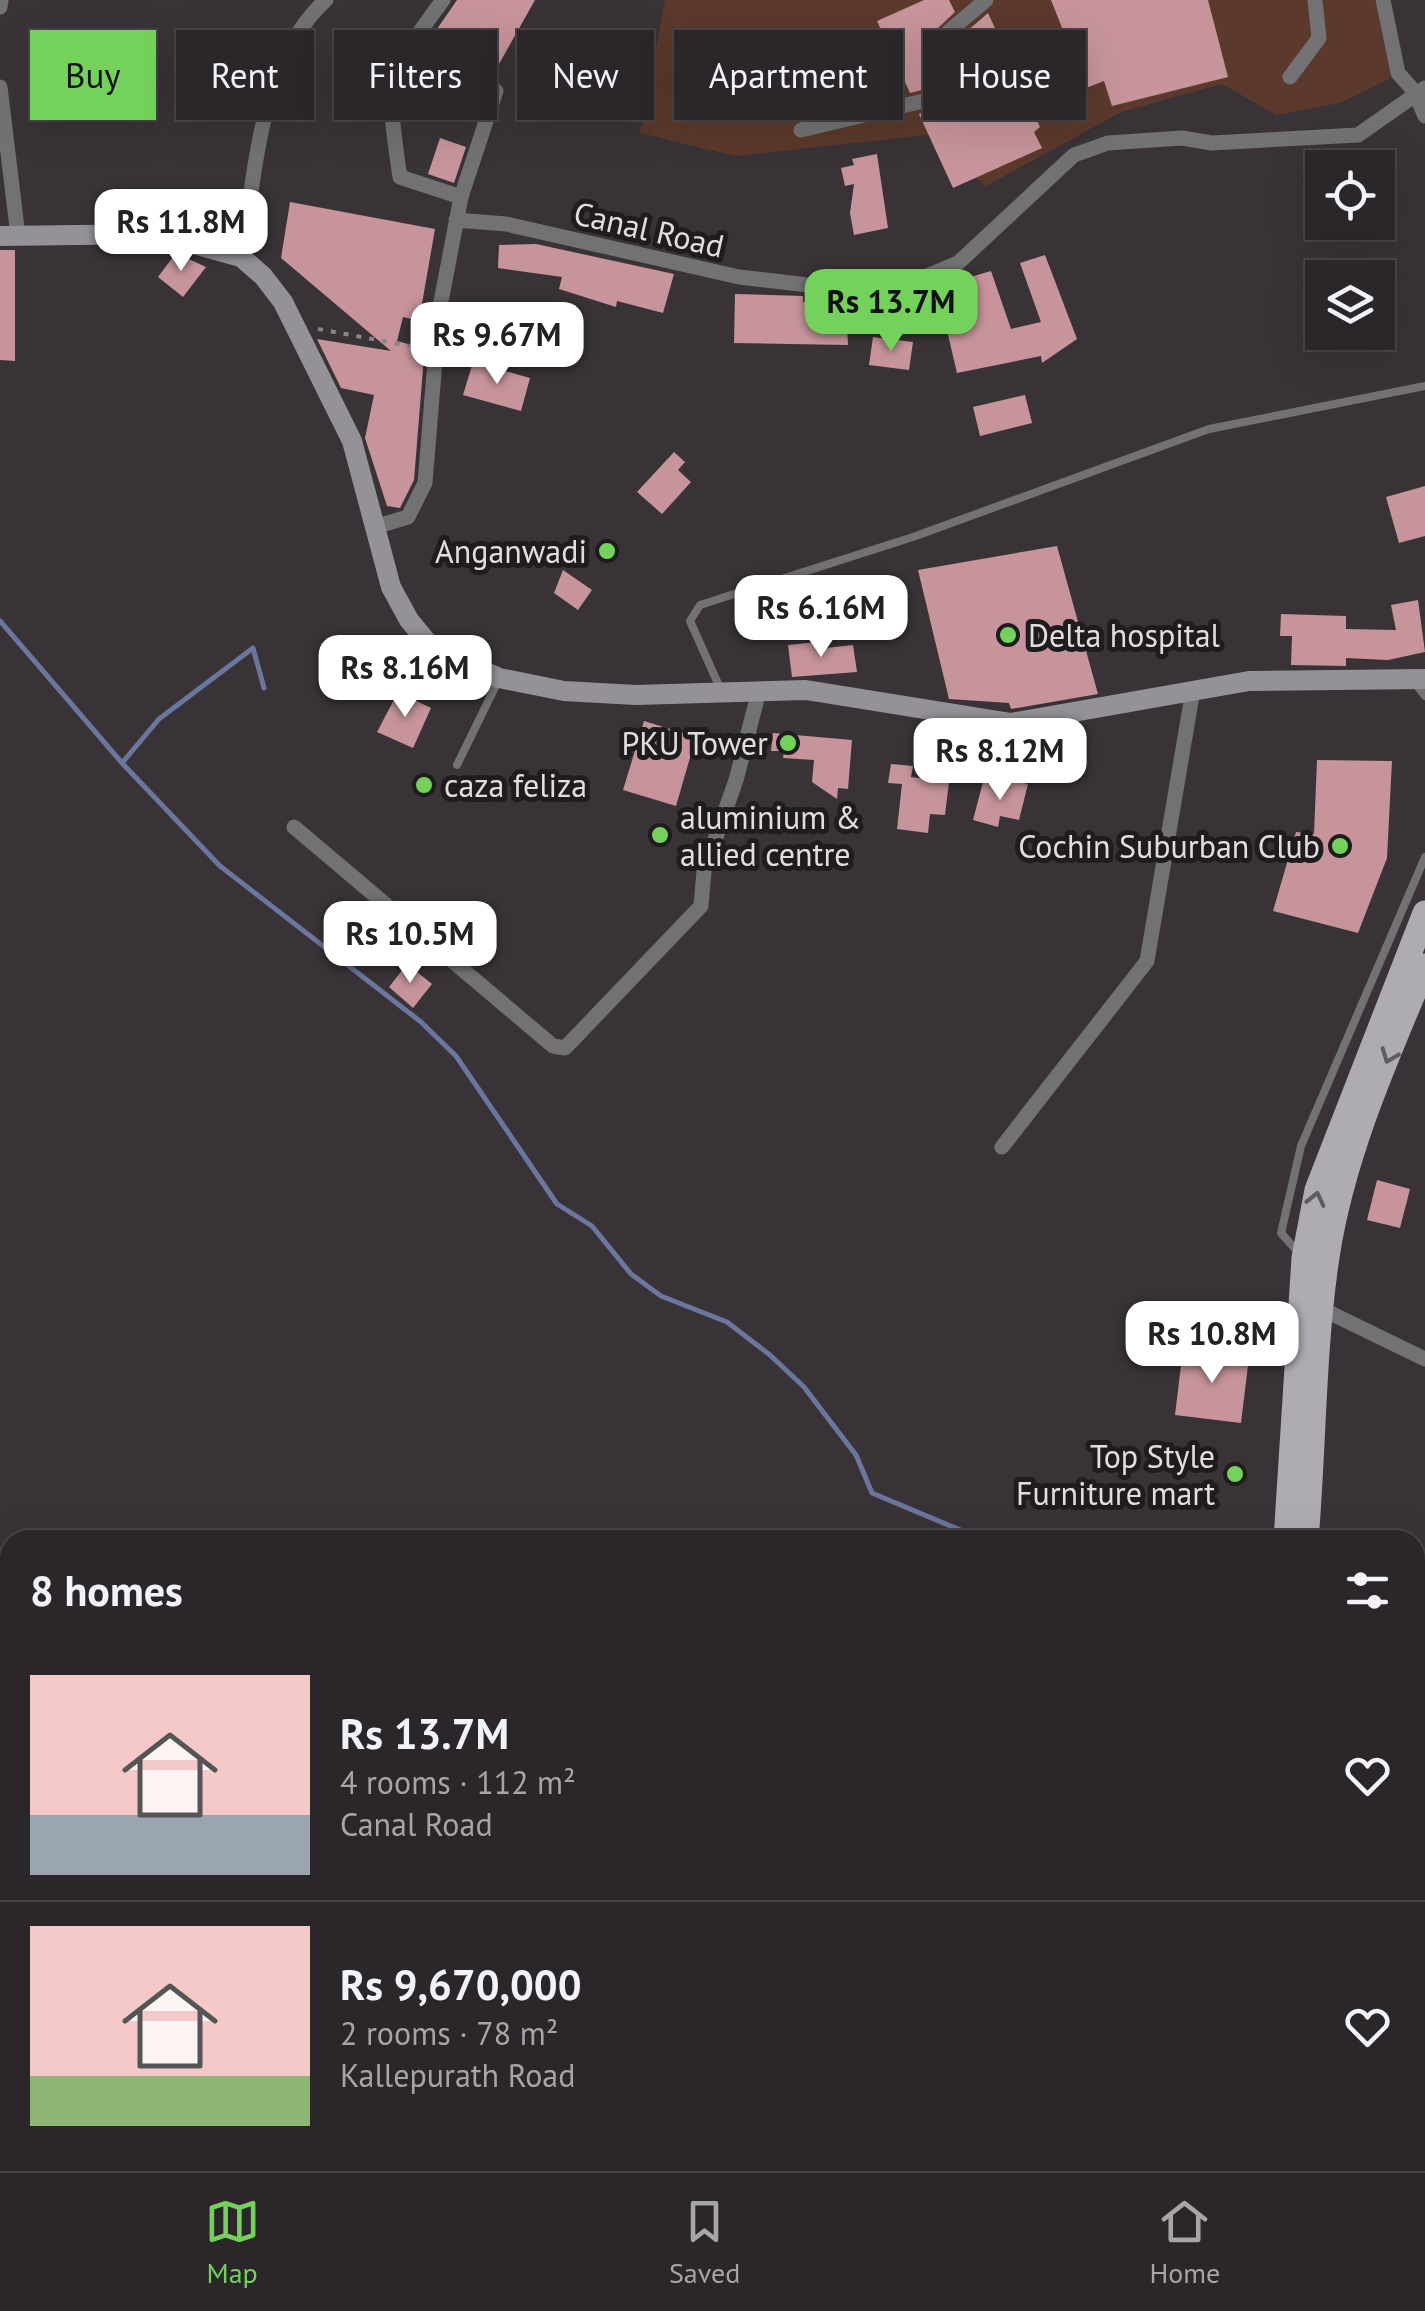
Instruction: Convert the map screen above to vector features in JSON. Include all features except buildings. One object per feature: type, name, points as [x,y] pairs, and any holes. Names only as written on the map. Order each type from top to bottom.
[{"type":"main road","points":[[9,236],[105,238],[157,234],[241,257],[283,302],[352,441],[378,526],[391,587],[409,620],[432,648],[500,678],[564,691],[806,690],[1011,724],[1248,682],[1418,679]]},
{"type":"main road","points":[[1287,1530],[1304,1258],[1318,1190],[1338,1127],[1425,914]]},
{"type":"main road","points":[[1307,1530],[1327,1257],[1359,1134],[1425,966]]},
{"type":"street","points":[[241,257],[265,129],[286,48],[304,20],[326,0]]},
{"type":"street","points":[[443,0],[396,72],[389,104],[400,177],[461,197]]},
{"type":"street","points":[[801,130],[940,97],[948,32],[986,0]]},
{"type":"street","points":[[1290,77],[1319,38],[1315,0]]},
{"type":"street","points":[[1383,0],[1398,72],[1420,90],[1425,116]]},
{"type":"street","points":[[0,87],[9,236]]},
{"type":"street","name":"Canal Road","points":[[456,220],[506,224],[740,278],[825,287],[913,282],[958,263],[1074,155],[1108,144],[1182,138],[1212,143],[1358,135],[1420,90]]},
{"type":"street","points":[[378,526],[408,516],[425,484],[436,351],[456,220],[486,120]]},
{"type":"street","points":[[1002,1147],[1147,961],[1192,690]]},
{"type":"street","points":[[294,828],[553,1046],[565,1048],[700,906],[704,871],[736,780],[759,691]]},
{"type":"street","points":[[1322,1309],[1425,1359]]},
{"type":"lane","points":[[722,692],[690,622],[700,606],[913,537],[1209,428],[1425,386]]},
{"type":"lane","points":[[458,765],[500,678]]},
{"type":"lane","points":[[1418,679],[1425,696]]},
{"type":"lane","points":[[1304,1258],[1281,1234],[1301,1146],[1425,856]]},
{"type":"path","points":[[298,330],[316,328],[436,351]]},
{"type":"shaded area","points":[[665,0],[1375,0],[1391,78],[1340,103],[1276,115],[1222,84],[1121,112],[986,186],[927,135],[735,156],[640,133],[642,120],[654,120],[654,59]]},
{"type":"waterway","points":[[0,621],[122,763]]},
{"type":"waterway","points":[[264,688],[253,648],[159,719],[122,763],[220,866],[421,1022],[456,1056],[557,1204],[592,1226],[631,1274],[661,1296],[727,1322],[770,1355],[804,1387],[856,1455],[872,1493],[960,1530]]},
{"type":"place","name":"Anganwadi","points":[[607,551]]},
{"type":"place","name":"Delta hospital","points":[[1008,635]]},
{"type":"place","name":"PKU Tower","points":[[788,743]]},
{"type":"place","name":"caza feliza","points":[[424,785]]},
{"type":"place","name":"aluminium & allied centre","points":[[660,835]]},
{"type":"place","name":"Cochin Suburban Club","points":[[1340,846]]},
{"type":"place","name":"Top Style Furniture mart","points":[[1235,1474]]}]
